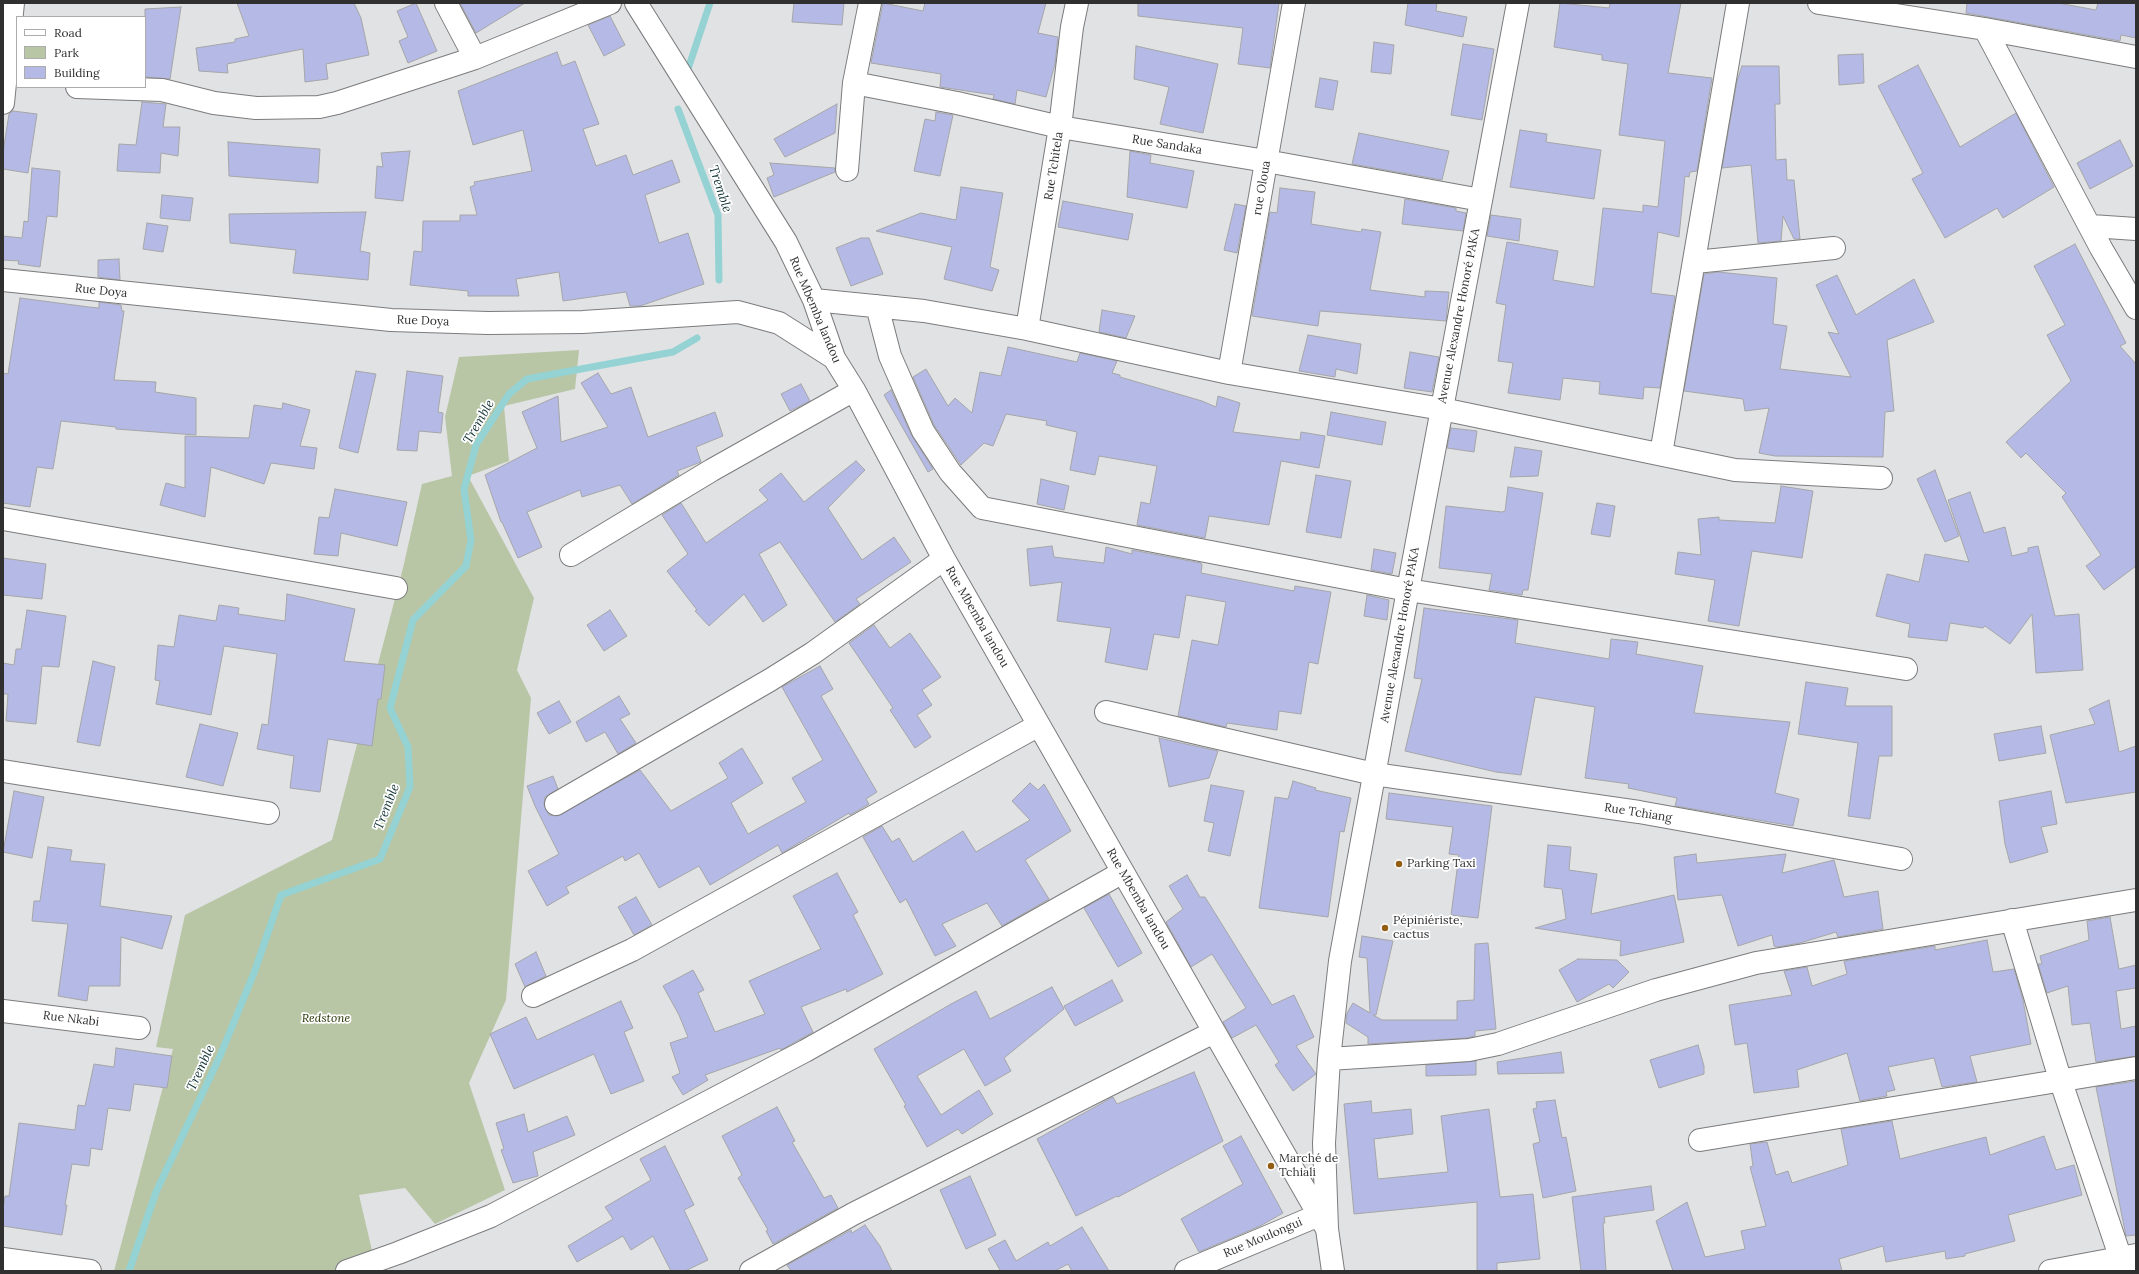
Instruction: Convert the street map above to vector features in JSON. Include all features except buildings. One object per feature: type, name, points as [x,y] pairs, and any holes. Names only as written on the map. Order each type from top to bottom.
[{"type":"street","points":[[7,89],[13,3]]},
{"type":"street","points":[[446,3],[475,58]]},
{"type":"street","points":[[105,88],[162,90],[214,102],[256,108],[319,107],[337,103],[475,58],[610,3]]},
{"type":"street","name":"Rue Mbemba landou","points":[[636,3],[786,242],[814,300],[834,358],[854,390],[944,559],[1323,1222]]},
{"type":"street","points":[[847,170],[854,83],[870,3]]},
{"type":"street","name":"Rue Tchitela","points":[[1027,329],[1060,127],[1072,27],[1077,3]]},
{"type":"street","name":"rue Oloua","points":[[1230,372],[1294,3]]},
{"type":"street","name":"Avenue Alexandre Honoré PAKA","points":[[1333,1271],[1323,1222],[1324,1143],[1329,1059],[1340,961],[1518,3]]},
{"type":"street","points":[[1661,454],[1695,262],[1738,3]]},
{"type":"street","points":[[1819,3],[1985,29],[2136,56]]},
{"type":"street","points":[[1985,29],[2136,308]]},
{"type":"street","name":"Rue Sandaka","points":[[854,83],[957,103],[1060,127],[1266,161],[1482,200]]},
{"type":"street","points":[[2091,226],[2136,229]]},
{"type":"street","points":[[1695,262],[1834,248]]},
{"type":"street","name":"Rue Doya","points":[[3,280],[391,320],[488,323],[584,322],[738,312],[779,323],[834,358]]},
{"type":"street","points":[[814,300],[924,311],[1027,329],[1230,372],[1442,409],[1735,470],[1881,478]]},
{"type":"street","points":[[877,306],[890,356],[923,432],[950,472],[982,508],[1408,590],[1906,669]]},
{"type":"street","points":[[571,555],[712,470],[854,390]]},
{"type":"street","points":[[3,519],[396,588]]},
{"type":"street","points":[[556,804],[770,680],[813,653],[944,559]]},
{"type":"street","name":"Rue Tchiang","points":[[1106,712],[1374,774],[1639,812],[1900,859]]},
{"type":"street","points":[[533,996],[632,950],[1039,725]]},
{"type":"street","points":[[3,771],[268,813]]},
{"type":"street","points":[[347,1271],[398,1253],[491,1216],[805,1051],[1123,872]]},
{"type":"street","points":[[1329,1059],[1469,1050],[1498,1044],[1656,990],[1756,963],[2136,900]]},
{"type":"street","points":[[2012,920],[2060,1079],[2127,1261],[2050,1271]]},
{"type":"street","name":"Rue Nkabi","points":[[3,1011],[139,1028]]},
{"type":"street","points":[[751,1271],[853,1214],[1214,1032]]},
{"type":"street","points":[[1700,1140],[2060,1079],[2136,1068]]},
{"type":"street","name":"Rue Moulongui","points":[[1186,1271],[1323,1222]]},
{"type":"street","points":[[3,1259],[90,1271]]},
{"type":"green space","name":"Redstone","points":[[579,350],[575,389],[504,406],[509,461],[468,476],[534,598],[517,670],[531,698],[506,1000],[469,1083],[505,1190],[435,1224],[405,1188],[359,1195],[374,1259],[344,1271],[114,1271],[173,1049],[156,1047],[185,915],[332,840],[403,568],[422,484],[452,476],[445,417],[459,357]]},
{"type":"waterway","name":"Tremble","points":[[687,72],[710,3]]},
{"type":"waterway","name":"Tremble","points":[[678,109],[718,215],[719,280]]},
{"type":"waterway","name":"Tremble","points":[[129,1271],[156,1192],[220,1056],[254,973],[281,895],[380,859],[410,787],[408,747],[390,708],[413,620],[466,566],[471,540],[464,489],[476,445],[509,394],[527,379],[673,352],[697,338]]},
{"type":"place","name":"Parking Taxi","points":[[1399,864]]},
{"type":"place","name":"Pépiniériste, cactus","points":[[1385,928]]},
{"type":"place","name":"Marché de Tchiali","points":[[1271,1166]]}]
